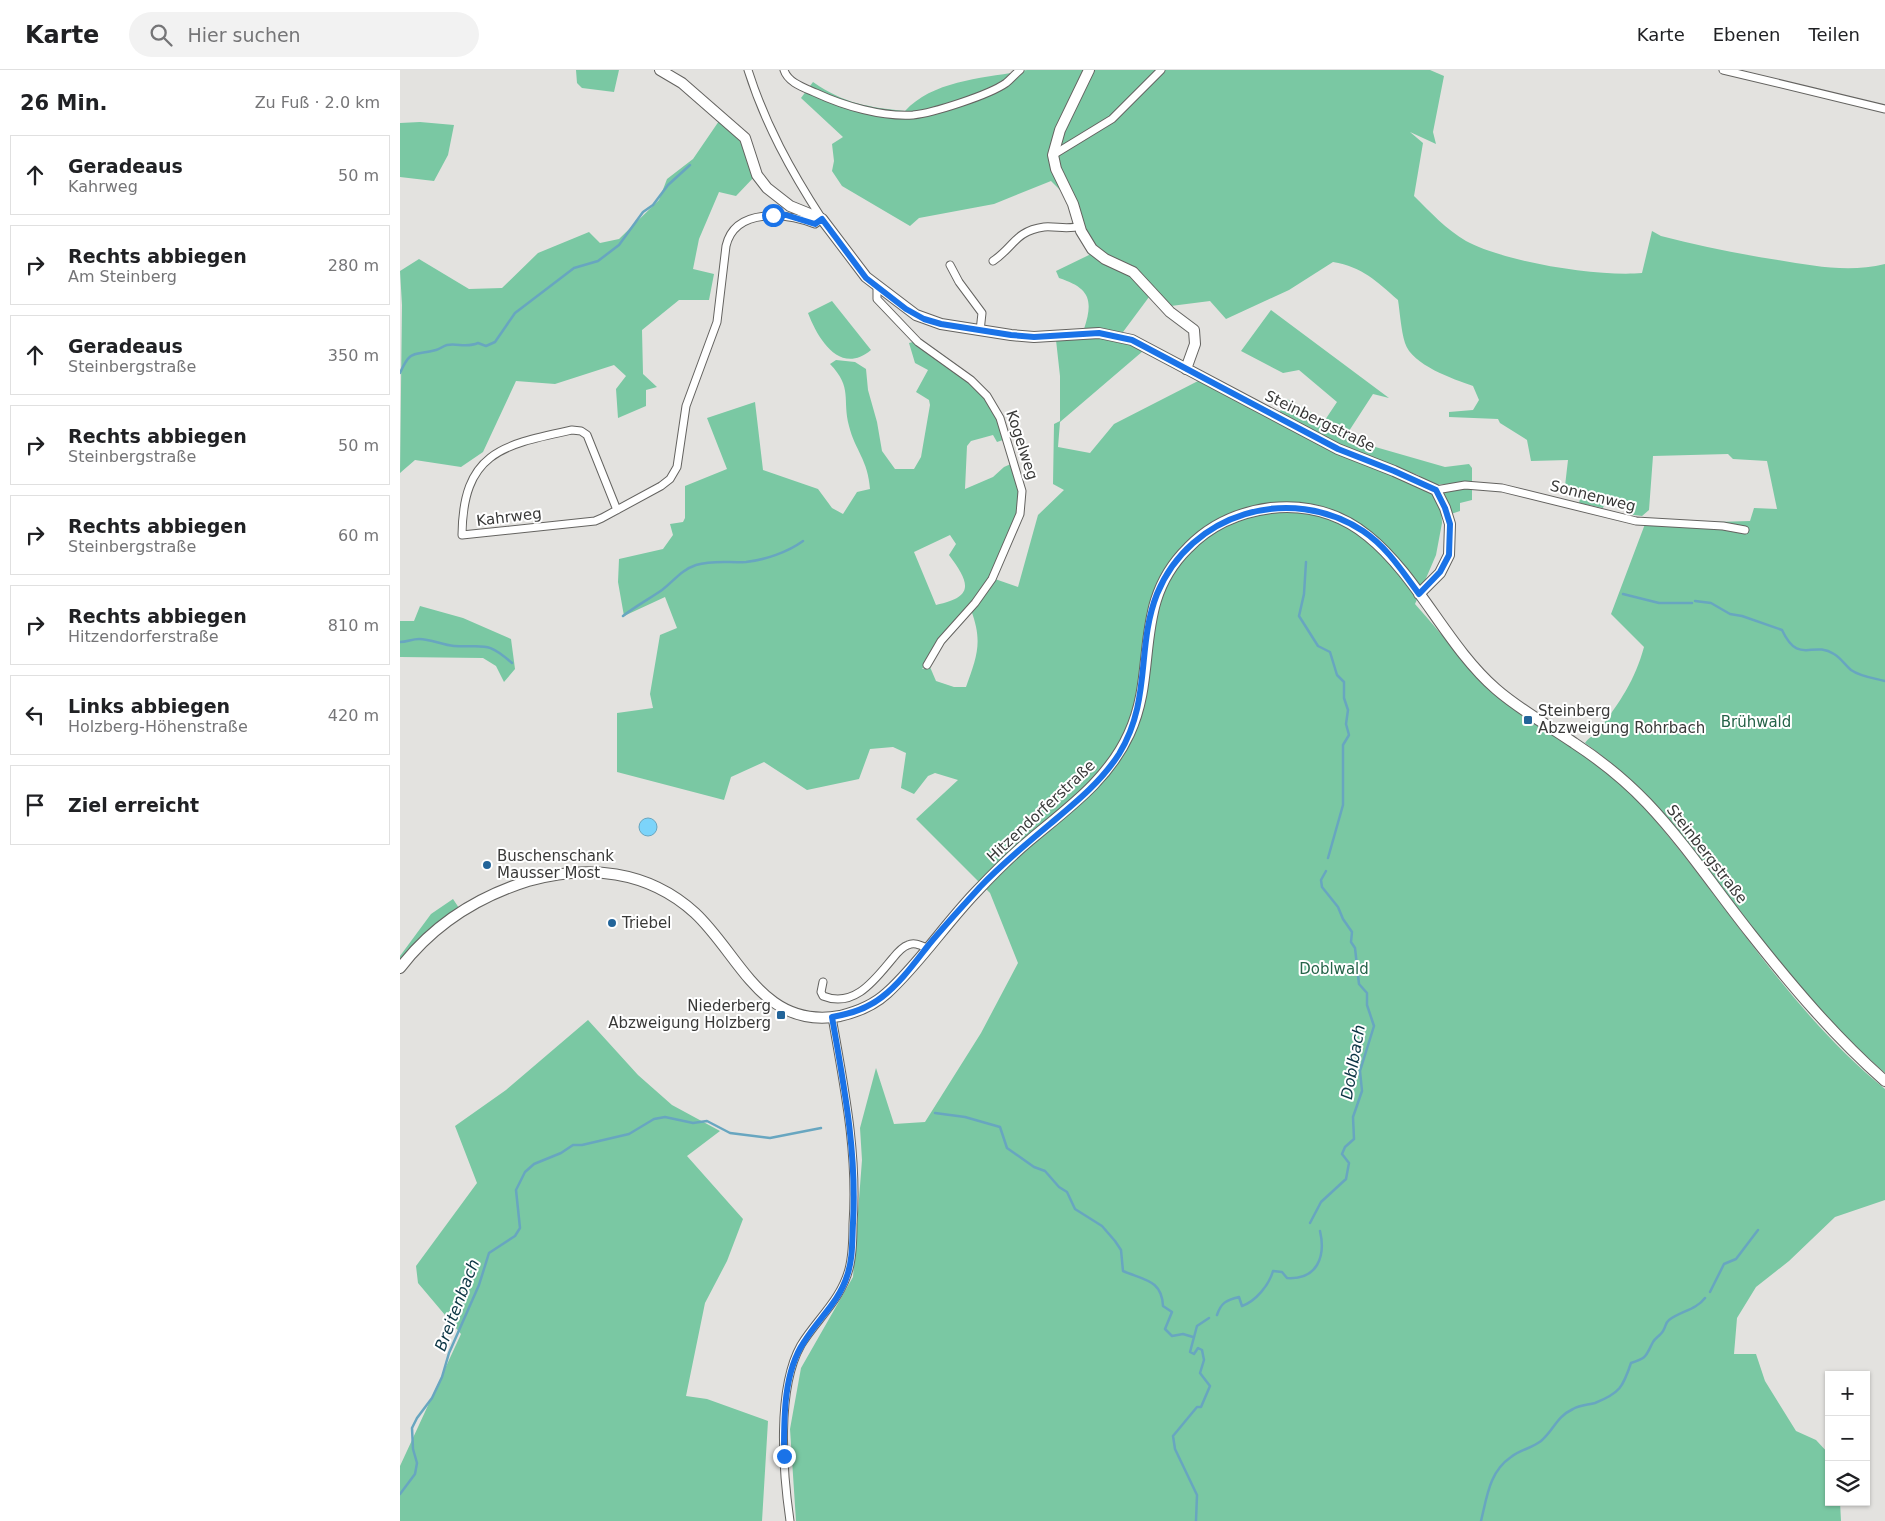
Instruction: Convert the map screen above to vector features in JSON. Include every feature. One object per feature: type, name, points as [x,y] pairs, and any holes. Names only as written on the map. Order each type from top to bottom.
[{"type":"main road","points":[[660,70],[682,83],[745,138],[753,155],[757,175],[767,188],[790,206],[822,219]]},
{"type":"main road","points":[[1089,70],[1060,130],[1053,155],[1056,169],[1074,204],[1086,242],[1105,259],[1133,272],[1170,312],[1194,330],[1195,344],[1186,369]]},
{"type":"main road","name":"Steinbergstraße","points":[[822,219],[866,278],[877,288],[924,319],[980,331],[1034,337],[1085,333],[1108,334],[1132,340],[1338,449],[1436,490]]},
{"type":"main road","points":[[1419,594],[1440,572],[1449,555],[1450,524],[1436,490]]},
{"type":"main road","name":"Hitzendorferstraße","points":[[400,968],[418,946],[448,920],[493,894],[533,880],[561,874],[612,873],[655,886],[685,905],[706,925],[751,983],[772,1001],[802,1014],[832,1017],[866,1007],[882,997],[982,886],[1020,849],[1088,792],[1115,760],[1130,733],[1137,711],[1143,683],[1149,622],[1157,594],[1177,560],[1203,535],[1232,518],[1260,510],[1287,507],[1321,512],[1345,521],[1374,540],[1394,559],[1455,645],[1480,674]]},
{"type":"main road","name":"Steinbergstraße","points":[[1480,674],[1498,691],[1604,764],[1647,803],[1814,1011],[1885,1081]]},
{"type":"street","points":[[748,70],[758,104],[782,156],[822,219]]},
{"type":"street","points":[[784,70],[785,76],[798,85],[826,98],[877,112],[913,115],[960,102],[1005,84],[1020,70]]},
{"type":"street","points":[[1053,155],[1112,119],[1160,70]]},
{"type":"street","points":[[1723,70],[1885,108]]},
{"type":"street","name":"Kahrweg","points":[[617,510],[587,435],[580,431],[572,430],[511,444],[487,458],[476,473],[468,494],[463,513],[462,535],[589,523],[617,510],[666,483],[678,466],[686,406],[717,322],[726,246],[730,235],[745,223],[767,215],[786,215],[815,224],[822,219]]},
{"type":"street","points":[[993,261],[1004,254],[1012,242],[1019,236],[1045,227],[1080,226]]},
{"type":"street","points":[[950,265],[958,282],[982,313],[980,331]]},
{"type":"street","name":"Kogelweg","points":[[877,288],[877,299],[913,337],[971,380],[987,396],[1004,428],[1022,491],[1020,514],[992,579],[975,603],[940,641],[927,665]]},
{"type":"street","name":"Sonnenweg","points":[[1436,490],[1465,485],[1502,488],[1636,521],[1723,526],[1745,530]]},
{"type":"street","points":[[823,982],[821,992],[826,997],[837,998],[856,995],[871,983],[904,947],[914,944],[926,948]]},
{"type":"street","points":[[790,1521],[784,1456],[792,1369],[802,1343],[833,1304],[843,1287],[851,1256],[855,1184],[853,1139],[832,1017]]},
{"type":"green space","points":[[576,70],[619,70],[614,92],[582,88],[577,83]]},
{"type":"green space","name":"Brühwald","points":[[1027,70],[1430,70],[1444,76],[1433,132],[1436,144],[1410,132],[1423,143],[1414,196],[1452,232],[1483,249],[1527,261],[1577,270],[1601,273],[1642,273],[1652,231],[1661,236],[1705,246],[1832,268],[1872,267],[1885,264],[1885,1073],[1821,1012],[1802,990],[1701,859],[1647,797],[1585,743],[1599,730],[1620,700],[1636,670],[1644,647],[1611,614],[1645,524],[1750,521],[1754,508],[1777,509],[1767,461],[1733,459],[1728,454],[1653,456],[1649,510],[1642,516],[1626,514],[1628,503],[1606,499],[1603,508],[1579,503],[1582,491],[1565,486],[1568,460],[1531,461],[1527,440],[1500,423],[1498,419],[1449,417],[1449,412],[1473,410],[1479,400],[1473,386],[1434,370],[1416,358],[1409,351],[1405,343],[1398,300],[1361,271],[1344,264],[1333,262],[1289,290],[1226,319],[1210,301],[1163,307],[1149,297],[1123,332],[1084,329],[1089,310],[1086,296],[1077,286],[1059,278],[1056,271],[1089,255],[1068,198],[1051,181],[994,204],[919,218],[910,226],[842,186],[832,171],[834,161],[832,144],[843,137],[801,98],[813,82],[846,100],[880,108],[905,111],[917,100],[946,86]]},
{"type":"green space","points":[[719,121],[740,136],[755,176],[736,196],[719,192],[699,239],[693,269],[714,274],[709,300],[679,300],[642,330],[643,374],[657,387],[646,390],[646,406],[618,418],[616,389],[626,376],[614,365],[555,384],[516,381],[483,452],[461,467],[415,460],[400,473],[402,305],[400,271],[419,259],[469,289],[502,288],[538,253],[589,232],[600,243],[619,239],[659,200],[667,179],[693,159]]},
{"type":"green space","points":[[420,122],[454,125],[448,155],[434,181],[400,177],[400,123]]},
{"type":"green space","points":[[832,301],[871,350],[860,357],[849,359],[840,357],[824,343],[808,313]]},
{"type":"green space","points":[[1271,310],[1389,398],[1373,394],[1349,431],[1351,440],[1445,467],[1469,464],[1472,468],[1472,482],[1433,485],[1418,475],[1356,453],[1278,415],[1287,399],[1325,420],[1337,402],[1299,370],[1283,373],[1241,351]]},
{"type":"green space","name":"Doblwald","points":[[1102,337],[1133,344],[1143,351],[1060,422],[1058,447],[1090,453],[1114,424],[1198,381],[1338,449],[1433,492],[1441,508],[1442,523],[1436,555],[1415,604],[1462,658],[1499,696],[1526,718],[1597,763],[1622,783],[1687,860],[1780,980],[1813,1019],[1847,1055],[1885,1089],[1885,1200],[1835,1217],[1789,1261],[1756,1287],[1737,1318],[1734,1354],[1756,1354],[1765,1381],[1796,1431],[1816,1440],[1825,1450],[1825,1506],[1840,1506],[1841,1521],[796,1521],[790,1429],[801,1368],[853,1277],[862,1160],[860,1128],[876,1068],[894,1124],[925,1122],[981,1033],[1018,963],[990,893],[916,819],[958,780],[935,773],[928,776],[914,794],[901,788],[906,753],[893,747],[870,749],[859,779],[807,790],[764,762],[731,777],[724,800],[617,772],[617,713],[653,708],[650,694],[660,635],[677,628],[665,597],[624,616],[618,582],[619,559],[663,549],[673,535],[670,524],[683,522],[685,518],[685,486],[727,469],[707,418],[755,402],[763,470],[818,489],[832,508],[843,514],[857,492],[870,489],[867,470],[849,426],[846,394],[842,380],[830,364],[836,360],[855,362],[866,369],[868,390],[877,422],[882,451],[895,469],[914,469],[921,457],[930,405],[929,400],[916,392],[928,370],[915,363],[909,343],[913,342],[939,358],[971,384],[996,413],[1002,427],[1003,440],[997,442],[993,435],[971,441],[967,446],[965,489],[993,477],[1004,467],[1013,463],[1019,483],[1021,504],[990,578],[922,669],[930,667],[936,681],[954,687],[966,687],[976,657],[978,640],[971,610],[995,579],[1018,587],[1038,515],[1064,490],[1053,484],[1054,424],[1060,421],[1060,376],[1056,340]],"holes":[[[950,535],[956,544],[949,555],[961,573],[965,587],[963,593],[958,598],[936,605],[914,552]]]},
{"type":"green space","points":[[1472,487],[1472,500],[1460,503],[1460,511],[1451,514],[1444,493],[1445,490]]},
{"type":"green space","points":[[420,606],[463,618],[511,639],[515,669],[504,682],[496,666],[483,658],[400,657],[400,621],[414,621]]},
{"type":"green space","points":[[453,899],[459,908],[400,962],[400,956],[431,914]]},
{"type":"green space","points":[[588,1020],[638,1075],[672,1105],[720,1131],[687,1156],[743,1219],[727,1261],[705,1303],[686,1396],[707,1399],[768,1421],[762,1521],[400,1521],[400,1466],[461,1334],[418,1283],[416,1266],[477,1183],[455,1126],[506,1090]]},
{"type":"water","points":[[648,818],[654,821],[657,827],[654,833],[648,836],[642,833],[639,827],[642,821]]},
{"type":"waterway","points":[[400,373],[407,360],[414,354],[436,350],[447,345],[478,343],[486,346],[495,342],[515,313],[574,268],[598,261],[619,245],[643,212],[653,205],[668,185],[690,165]]},
{"type":"waterway","points":[[623,616],[662,590],[691,567],[709,563],[746,562],[761,559],[776,555],[803,541]]},
{"type":"waterway","name":"Doblbach","points":[[1306,562],[1304,594],[1299,616],[1318,646],[1330,652],[1337,675],[1344,682],[1344,698],[1348,710],[1346,724],[1349,735],[1343,745],[1343,805],[1328,858]]},
{"type":"waterway","points":[[1623,594],[1659,603],[1692,603]]},
{"type":"waterway","points":[[1695,601],[1711,603],[1730,614],[1742,616],[1782,630],[1788,641],[1800,650],[1826,650],[1855,672],[1863,676],[1885,681]]},
{"type":"waterway","points":[[400,642],[419,639],[454,646],[485,647],[496,651],[512,663]]},
{"type":"waterway","name":"Doblbach","points":[[1310,1223],[1321,1202],[1346,1179],[1349,1163],[1342,1154],[1345,1147],[1354,1139],[1353,1117],[1362,1091],[1360,1071],[1374,1026],[1367,1005],[1367,993],[1359,984],[1355,948],[1351,942],[1352,932],[1343,919],[1338,907],[1322,887],[1321,880],[1326,871]]},
{"type":"waterway","points":[[935,1113],[965,1117],[1000,1127],[1007,1148],[1034,1167],[1045,1171],[1059,1187],[1067,1192],[1075,1209],[1102,1226],[1115,1241],[1121,1250],[1123,1271],[1145,1279],[1155,1286],[1162,1297],[1163,1306],[1172,1312],[1165,1329],[1172,1336],[1183,1334],[1193,1337]]},
{"type":"waterway","name":"Breitenbach","points":[[400,1494],[415,1474],[417,1463],[413,1449],[412,1428],[432,1398],[442,1377],[449,1353],[479,1285],[489,1253],[515,1236],[520,1228],[516,1190],[525,1172],[534,1164],[561,1153],[573,1145],[582,1145],[629,1134],[654,1119],[665,1117],[693,1123],[707,1121],[730,1133],[770,1138],[821,1128]]},
{"type":"waterway","points":[[1710,1292],[1724,1264],[1736,1259],[1758,1230]]},
{"type":"waterway","name":"Doblbach","points":[[1217,1315],[1222,1305],[1231,1299],[1239,1297],[1242,1306],[1247,1304],[1265,1287],[1273,1271],[1282,1272],[1287,1278],[1297,1278],[1312,1271],[1317,1265],[1322,1250],[1320,1231]]},
{"type":"waterway","points":[[1481,1521],[1493,1478],[1504,1463],[1541,1441],[1567,1412],[1595,1403],[1615,1392],[1623,1384],[1631,1363],[1645,1356],[1668,1321],[1693,1308],[1705,1298]]},
{"type":"waterway","name":"Doblbach","points":[[1196,1521],[1197,1495],[1175,1449],[1173,1436],[1197,1407],[1201,1407],[1210,1386],[1200,1373],[1204,1360],[1202,1350],[1198,1348],[1194,1354],[1190,1352],[1197,1326],[1209,1318]]},
{"type":"place","name":"Steinberg Abzweigung Rohrbach","points":[[1528,720]]},
{"type":"place","name":"Buschenschank Mausser Most","points":[[487,865]]},
{"type":"place","name":"Triebel","points":[[612,923]]},
{"type":"place","name":"Niederberg Abzweigung Holzberg","points":[[781,1015]]},
{"type":"route","points":[[773,215],[786,215],[815,224],[822,219],[866,278],[906,309],[932,322],[1011,335],[1034,337],[1099,333],[1132,340],[1338,449],[1416,480],[1436,490],[1450,524],[1449,555],[1440,572],[1419,594],[1394,559],[1374,540],[1364,532],[1333,515],[1299,508],[1272,508],[1232,518],[1203,535],[1185,550],[1177,560],[1157,594],[1149,622],[1143,683],[1134,722],[1119,753],[1101,778],[1088,792],[1014,854],[980,887],[888,992],[866,1007],[832,1017],[853,1139],[855,1184],[850,1266],[838,1296],[802,1343],[794,1361],[788,1390],[784,1456]]}]
